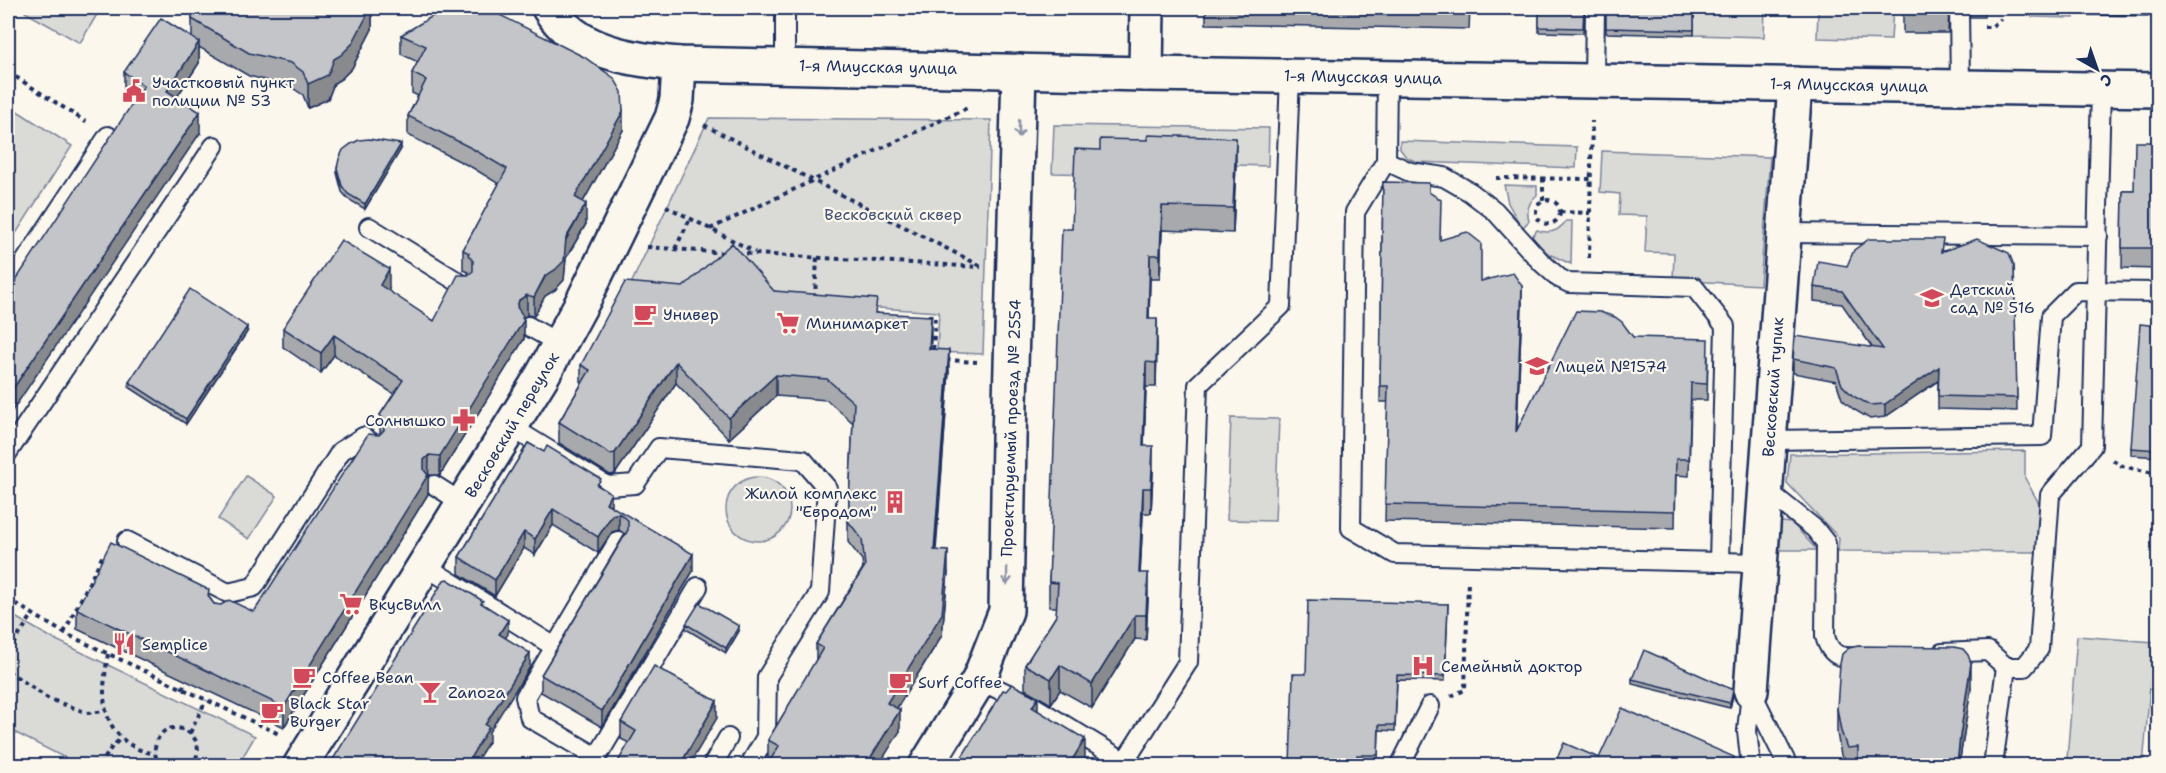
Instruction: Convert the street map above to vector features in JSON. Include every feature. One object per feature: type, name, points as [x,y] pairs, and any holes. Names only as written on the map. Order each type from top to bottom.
[{"type":"street","name":"1-я Миусская улица","points":[[549,8],[562,26],[594,47],[622,56],[679,64],[2158,90]]},
{"type":"street","points":[[1146,74],[1147,8]]},
{"type":"street","name":"Весковский переулок","points":[[293,751],[425,566],[560,344],[672,118],[677,100],[679,64]]},
{"type":"street","name":"Проектируемый проезд № 2554","points":[[927,765],[980,680],[1006,611],[1020,71]]},
{"type":"street","name":"Весковский тупик","points":[[1751,691],[1795,84]]},
{"type":"lane","points":[[785,8],[785,65]]},
{"type":"lane","points":[[1594,81],[1595,8]]},
{"type":"lane","points":[[1959,8],[1960,87]]},
{"type":"lane","points":[[980,680],[1031,705],[1129,764],[1188,662],[1198,385],[1281,306],[1290,76]]},
{"type":"lane","points":[[1387,77],[1386,161],[1355,212],[1352,528],[1395,554],[1760,563]]},
{"type":"lane","points":[[1929,654],[1988,651],[2006,667],[2024,667],[2039,649],[2050,495],[2092,446],[2102,89]]},
{"type":"lane","points":[[8,287],[108,136]]},
{"type":"lane","points":[[8,452],[214,146]]},
{"type":"lane","points":[[1386,161],[1410,172],[1444,177],[1470,192],[1495,211],[1541,262],[1569,284],[1694,287],[1725,326],[1719,562]]},
{"type":"lane","points":[[369,226],[463,285]]},
{"type":"lane","points":[[1784,233],[2098,236]]},
{"type":"lane","points":[[1769,440],[2042,436],[2051,316],[2076,291],[2158,292]]},
{"type":"lane","points":[[528,326],[560,344]]},
{"type":"lane","points":[[511,427],[608,486],[635,484],[659,448],[802,460],[827,488],[820,592],[767,677],[766,737],[749,765]]},
{"type":"lane","points":[[127,541],[228,593],[254,587],[341,451],[363,437],[374,444]]},
{"type":"lane","points":[[434,484],[464,504]]},
{"type":"lane","points":[[1765,489],[1815,529],[1826,543],[1825,636],[1834,654],[1847,658],[1882,656]]},
{"type":"lane","points":[[618,541],[525,697],[530,718],[595,761],[698,587]]},
{"type":"lane","points":[[425,566],[555,647]]},
{"type":"lane","points":[[219,614],[228,593]]},
{"type":"lane","points":[[1993,765],[2006,667]]},
{"type":"lane","points":[[1751,691],[1747,731],[1751,765]]},
{"type":"lane","points":[[1751,691],[1788,765]]},
{"type":"lane","points":[[1400,765],[1430,706]]},
{"type":"lane","points":[[712,765],[728,738]]},
{"type":"path","points":[[8,72],[108,136]]},
{"type":"path","points":[[710,229],[969,107]]},
{"type":"path","points":[[1588,284],[1592,121]]},
{"type":"path","points":[[698,122],[982,267]]},
{"type":"path","points":[[1444,177],[1591,179]]},
{"type":"path","points":[[1543,178],[1543,201],[1536,210],[1539,221],[1550,224],[1557,220],[1560,212]]},
{"type":"path","points":[[1543,201],[1554,202],[1560,212]]},
{"type":"path","points":[[660,203],[759,254]]},
{"type":"path","points":[[1560,212],[1590,213]]},
{"type":"path","points":[[675,249],[690,219]]},
{"type":"path","points":[[640,247],[991,267]]},
{"type":"path","points":[[722,261],[723,252]]},
{"type":"path","points":[[814,306],[817,257]]},
{"type":"path","points":[[923,316],[935,316],[933,360]]},
{"type":"path","points":[[944,360],[987,362]]},
{"type":"path","points":[[2092,446],[2122,466],[2158,474]]},
{"type":"path","points":[[64,633],[104,552],[127,541]]},
{"type":"path","points":[[1430,706],[1465,690],[1469,555]]},
{"type":"path","points":[[8,599],[64,633],[206,700],[293,751]]},
{"type":"path","points":[[8,652],[33,614]]},
{"type":"path","points":[[108,654],[104,706],[110,724],[121,738],[148,753],[155,753]]},
{"type":"path","points":[[8,671],[50,699],[88,713],[106,711]]},
{"type":"path","points":[[182,689],[186,681]]},
{"type":"path","points":[[190,733],[206,700]]},
{"type":"path","points":[[161,765],[156,759],[154,749],[157,740],[163,732],[172,728],[182,728],[196,741],[198,750],[196,760],[191,765]]},
{"type":"path","points":[[100,765],[121,738]]},
{"type":"green space","points":[[28,8],[92,8],[99,11],[80,43],[25,12]]},
{"type":"green space","points":[[1694,8],[1765,8],[1764,37],[1694,35]]},
{"type":"green space","points":[[1818,8],[1893,8],[1891,40],[1817,38]]},
{"type":"green space","points":[[2020,8],[2074,8],[2074,18],[2032,17]]},
{"type":"green space","points":[[8,105],[72,146],[8,246]]},
{"type":"green space","name":"Весковский сквер","points":[[709,118],[991,120],[983,354],[937,352],[939,312],[818,304],[706,291],[630,286]]},
{"type":"green space","points":[[1054,125],[1269,128],[1268,166],[1235,165],[1235,163],[1100,174],[1052,173]]},
{"type":"green space","points":[[1400,141],[1577,147],[1576,168],[1417,162],[1406,157],[1400,149]]},
{"type":"green space","points":[[1602,151],[1770,157],[1760,285],[1673,280],[1674,253],[1645,252],[1647,216],[1619,215],[1620,194],[1600,192]]},
{"type":"green space","points":[[1504,185],[1537,186],[1537,195],[1528,206],[1529,221],[1522,228],[1508,203]]},
{"type":"green space","points":[[1566,221],[1572,221],[1571,264],[1549,254],[1531,238],[1537,230],[1554,231]]},
{"type":"green space","points":[[1231,418],[1279,419],[1275,521],[1227,520]]},
{"type":"green space","points":[[2025,451],[2025,478],[2042,509],[2037,552],[1838,551],[1839,538],[1787,483],[1790,454]]},
{"type":"green space","points":[[246,476],[277,496],[249,539],[218,519]]},
{"type":"green space","points":[[758,477],[781,486],[790,509],[781,532],[758,541],[735,532],[726,509],[735,486]]},
{"type":"green space","points":[[1781,522],[1792,523],[1817,550],[1778,550]]},
{"type":"green space","points":[[8,613],[52,638],[255,736],[238,765],[79,765],[8,729]]},
{"type":"green space","points":[[2077,636],[2154,642],[2143,765],[2067,759]]},
{"type":"building","points":[[192,8],[371,8],[352,44],[334,59],[328,75],[308,84],[303,72],[291,63],[249,53],[192,19]]},
{"type":"building","points":[[446,8],[486,8],[584,57],[614,78],[622,92],[623,111],[575,197],[586,204],[566,238],[564,261],[545,276],[534,297],[527,295],[519,300],[517,307],[524,320],[440,456],[429,455],[424,460],[424,470],[428,475],[284,707],[77,609],[111,542],[209,590],[208,596],[214,604],[221,605],[229,600],[254,612],[368,434],[379,435],[384,430],[384,420],[380,415],[403,380],[334,335],[321,353],[283,328],[341,240],[389,269],[380,285],[434,321],[458,275],[468,275],[473,271],[473,261],[469,253],[463,250],[507,169],[408,116],[426,80],[412,73],[426,46],[401,35]]},
{"type":"building","points":[[1360,8],[1469,8],[1469,10]]},
{"type":"building","points":[[1539,8],[1584,8],[1583,28],[1539,27]]},
{"type":"building","points":[[1606,8],[1694,8],[1694,30],[1606,28]]},
{"type":"building","points":[[1903,8],[1948,8],[1948,13],[1903,13]]},
{"type":"building","points":[[161,18],[199,42],[167,91],[200,112],[8,396],[8,292],[144,86],[124,72]]},
{"type":"building","points":[[1148,135],[1236,138],[1233,208],[1162,206],[1160,255],[1150,255],[1148,319],[1157,319],[1156,363],[1146,362],[1143,446],[1153,446],[1151,488],[1143,488],[1139,573],[1148,573],[1146,615],[1135,615],[1092,684],[1060,665],[1051,679],[1025,665],[1056,616],[1058,583],[1049,582],[1062,229],[1072,229],[1075,149],[1100,150],[1100,139],[1148,140]]},
{"type":"building","points":[[369,139],[401,144],[365,204],[348,194],[342,186],[337,168],[343,150],[359,140]]},
{"type":"building","points":[[2135,142],[2158,142],[2158,248],[2122,248],[2123,191],[2134,191]]},
{"type":"building","points":[[1383,182],[1429,183],[1429,192],[1441,200],[1440,240],[1467,232],[1481,243],[1481,281],[1513,273],[1522,286],[1516,432],[1576,311],[1600,312],[1615,317],[1622,322],[1633,337],[1708,339],[1707,384],[1691,383],[1689,459],[1676,459],[1675,511],[1385,504],[1388,386],[1380,386]]},
{"type":"building","points":[[1869,239],[1943,239],[1941,252],[1977,239],[2009,253],[2014,266],[2017,398],[1938,396],[1939,367],[1885,404],[1870,405],[1853,396],[1842,385],[1836,368],[1793,359],[1795,336],[1883,349],[1842,291],[1814,287],[1818,261],[1847,266],[1854,250]]},
{"type":"building","name":"Жилой комплекс \"Евродом\"","points":[[732,243],[774,291],[877,299],[875,313],[931,316],[929,349],[949,350],[934,550],[948,551],[942,614],[887,703],[900,710],[866,765],[767,765],[779,746],[768,740],[823,648],[816,644],[865,566],[862,539],[848,521],[854,403],[827,379],[776,375],[729,418],[676,362],[615,453],[610,454],[559,422],[590,370],[581,365],[625,282],[683,287]]},
{"type":"building","points":[[190,289],[247,327],[186,419],[129,382]]},
{"type":"building","points":[[2140,324],[2158,326],[2158,450],[2131,448]]},
{"type":"building","points":[[528,443],[544,452],[547,446],[601,479],[597,485],[611,493],[606,503],[693,554],[602,711],[541,675],[628,530],[628,520],[619,513],[612,515],[598,537],[553,509],[535,539],[524,532],[495,580],[459,557]]},
{"type":"building","points":[[447,579],[483,601],[481,603],[508,620],[499,634],[530,653],[485,725],[489,727],[469,760],[472,765],[330,764],[444,580]]},
{"type":"building","points":[[1308,600],[1448,604],[1445,676],[1397,675],[1395,725],[1379,725],[1378,755],[1357,755],[1357,765],[1290,765],[1293,674],[1306,674]]},
{"type":"building","points":[[699,603],[739,626],[726,648],[686,624]]},
{"type":"building","points":[[1858,646],[1954,647],[1963,649],[1968,655],[1971,663],[1957,765],[1858,765],[1858,747],[1847,748],[1837,708],[1842,654],[1849,648]]},
{"type":"building","points":[[1644,650],[1733,690],[1730,703],[1632,679]]},
{"type":"building","points":[[654,666],[717,701],[680,765],[616,765],[636,731],[621,722]]},
{"type":"building","points":[[1012,684],[1038,698],[1032,707],[1085,739],[1069,765],[957,765],[1003,690],[1006,691]]},
{"type":"building","points":[[1622,708],[1734,757],[1730,765],[1554,765],[1564,743],[1599,758]]},
{"type":"place","name":"Участковый пункт полиции № 53","points":[[134,91]]},
{"type":"place","name":"Детский сад № 516","points":[[1932,298]]},
{"type":"place","name":"Универ","points":[[645,314]]},
{"type":"place","name":"Минимаркет","points":[[788,323]]},
{"type":"place","name":"Лицей №1574","points":[[1537,366]]},
{"type":"place","name":"Солнышко","points":[[464,420]]},
{"type":"place","name":"Жилой комплекс \"Евродом\"","points":[[895,502]]},
{"type":"place","name":"ВкусВилл","points":[[351,604]]},
{"type":"place","name":"Semplice","points":[[124,644]]},
{"type":"place","name":"Семейный доктор","points":[[1423,666]]},
{"type":"place","name":"Coffee Bean","points":[[304,677]]},
{"type":"place","name":"Surf Coffee","points":[[900,682]]},
{"type":"place","name":"Zanoza","points":[[430,692]]},
{"type":"place","name":"Black Star Burger","points":[[272,712]]}]
